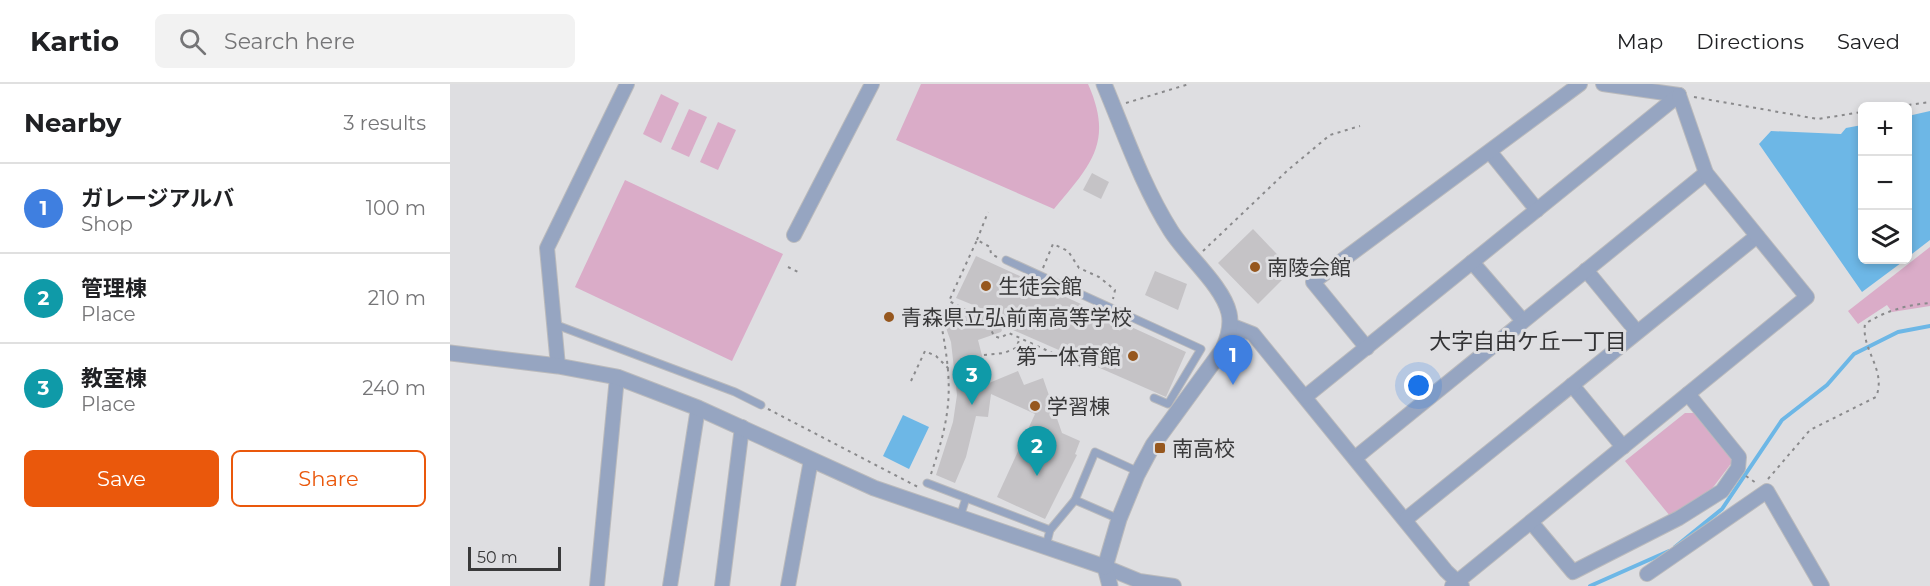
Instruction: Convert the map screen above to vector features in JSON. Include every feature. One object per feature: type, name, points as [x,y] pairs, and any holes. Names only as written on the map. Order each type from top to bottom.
[{"type":"street","points":[[558,366],[547,248],[627,84]]},
{"type":"street","points":[[794,236],[872,84]]},
{"type":"street","points":[[1104,84],[1151,198],[1193,261],[1225,302],[1230,325],[1229,337],[1222,349],[1190,381],[1139,472],[1119,519],[1105,567],[1110,586]]},
{"type":"street","points":[[1366,348],[1313,282],[1580,84]]},
{"type":"street","points":[[1602,84],[1679,95]]},
{"type":"street","points":[[1230,325],[1253,334],[1406,519],[1457,585],[1807,297],[1706,172],[1679,95]]},
{"type":"street","points":[[1305,397],[1679,95]]},
{"type":"street","points":[[1490,152],[1537,210]]},
{"type":"street","points":[[1355,458],[1706,172]]},
{"type":"street","points":[[1406,519],[1757,236]]},
{"type":"street","points":[[1472,262],[1522,321]]},
{"type":"street","points":[[1586,270],[1637,332]]},
{"type":"street","points":[[450,353],[558,366],[617,377],[742,427],[874,488],[1105,567],[1139,581],[1174,586]]},
{"type":"street","points":[[597,586],[617,377]]},
{"type":"street","points":[[1572,385],[1623,447]]},
{"type":"street","points":[[1531,522],[1573,572],[1679,519],[1722,491],[1737,468],[1739,457],[1688,394]]},
{"type":"street","points":[[670,586],[698,408]]},
{"type":"street","points":[[722,586],[742,427]]},
{"type":"street","points":[[788,586],[811,460]]},
{"type":"street","points":[[1647,574],[1767,491],[1822,586]]},
{"type":"lane","points":[[1006,260],[1202,349],[1190,381],[1168,404],[1154,398]]},
{"type":"lane","points":[[554,324],[735,392],[761,405]]},
{"type":"lane","points":[[1046,547],[1050,530],[1075,500],[1095,452],[1139,472]]},
{"type":"lane","points":[[927,483],[1050,530]]},
{"type":"lane","points":[[960,517],[966,498]]},
{"type":"lane","points":[[1075,500],[1119,519]]},
{"type":"path","points":[[1114,106],[1189,84]]},
{"type":"path","points":[[1679,95],[1818,119],[1858,113]]},
{"type":"path","points":[[1912,104],[1930,102]]},
{"type":"path","points":[[1193,261],[1288,170],[1330,135],[1360,126]]},
{"type":"path","points":[[988,212],[949,301],[987,321],[994,336],[1000,338],[1009,333],[1085,368]]},
{"type":"path","points":[[977,240],[990,247],[991,254],[1006,260]]},
{"type":"path","points":[[1040,276],[1053,244],[1068,251],[1079,268],[1098,277],[1116,292]]},
{"type":"path","points":[[788,267],[800,273]]},
{"type":"path","points":[[1767,491],[1767,479],[1810,430],[1875,397],[1879,390],[1878,370],[1863,334],[1865,324],[1879,315],[1911,304],[1930,303]]},
{"type":"path","points":[[761,405],[919,488],[927,483],[946,431],[950,402],[949,369],[941,323],[961,308]]},
{"type":"path","points":[[984,355],[1004,354],[1016,348],[1020,338]]},
{"type":"path","points":[[910,381],[925,351],[936,356],[949,369]]},
{"type":"shaded area","points":[[921,84],[1088,84],[1096,104],[1099,122],[1095,152],[1079,179],[1054,209],[896,140]]},
{"type":"shaded area","points":[[661,94],[679,103],[661,143],[643,134]]},
{"type":"shaded area","points":[[689,109],[707,117],[689,157],[671,149]]},
{"type":"shaded area","points":[[718,122],[736,130],[718,170],[700,162]]},
{"type":"shaded area","points":[[625,180],[783,254],[732,361],[575,287]]},
{"type":"shaded area","points":[[1930,247],[1930,306],[1892,312],[1887,305],[1858,324],[1848,311],[1908,264],[1912,264],[1912,261]]},
{"type":"shaded area","points":[[1685,413],[1694,413],[1733,461],[1711,490],[1670,516],[1625,461]]},
{"type":"water","points":[[1930,111],[1930,240],[1912,254],[1912,156],[1912,115]]},
{"type":"water","points":[[1858,126],[1858,264],[1900,264],[1862,292],[1759,144],[1771,131],[1841,134],[1846,128]]},
{"type":"water","points":[[903,415],[929,427],[909,469],[883,456]]},
{"type":"building","points":[[1092,173],[1109,182],[1101,199],[1083,190]]},
{"type":"building","name":"南陵会館","points":[[1253,229],[1292,270],[1258,304],[1218,263]]},
{"type":"building","points":[[976,256],[1186,352],[1166,397],[1004,326],[1001,332],[978,340],[989,383],[1018,371],[1024,385],[1043,378],[1062,433],[1080,441],[1075,454],[1077,455],[1045,519],[997,497],[1035,414],[991,394],[988,417],[976,416],[966,457],[955,483],[936,475],[953,422],[957,395],[951,342],[945,325],[983,309],[956,298]]},
{"type":"building","points":[[1155,271],[1187,284],[1178,310],[1145,295]]},
{"type":"waterway","points":[[1675,547],[1722,509],[1782,420],[1827,385],[1854,354],[1898,332],[1930,326]]},
{"type":"waterway","points":[[1590,586],[1669,551]]},
{"type":"place","name":"南陵会館","points":[[1255,267]]},
{"type":"place","name":"生徒会館","points":[[986,286]]},
{"type":"place","name":"青森県立弘前南高等学校","points":[[889,317]]},
{"type":"place","name":"第一体育館","points":[[1133,356]]},
{"type":"place","name":"ガレージアルバ","points":[[1233,385]]},
{"type":"place","name":"教室棟","points":[[972,405]]},
{"type":"place","name":"学習棟","points":[[1035,406]]},
{"type":"place","name":"南高校","points":[[1160,448]]},
{"type":"place","name":"管理棟","points":[[1037,476]]},
{"type":"district","name":"大字自由ケ丘一丁目","points":[[1528,341]]}]
